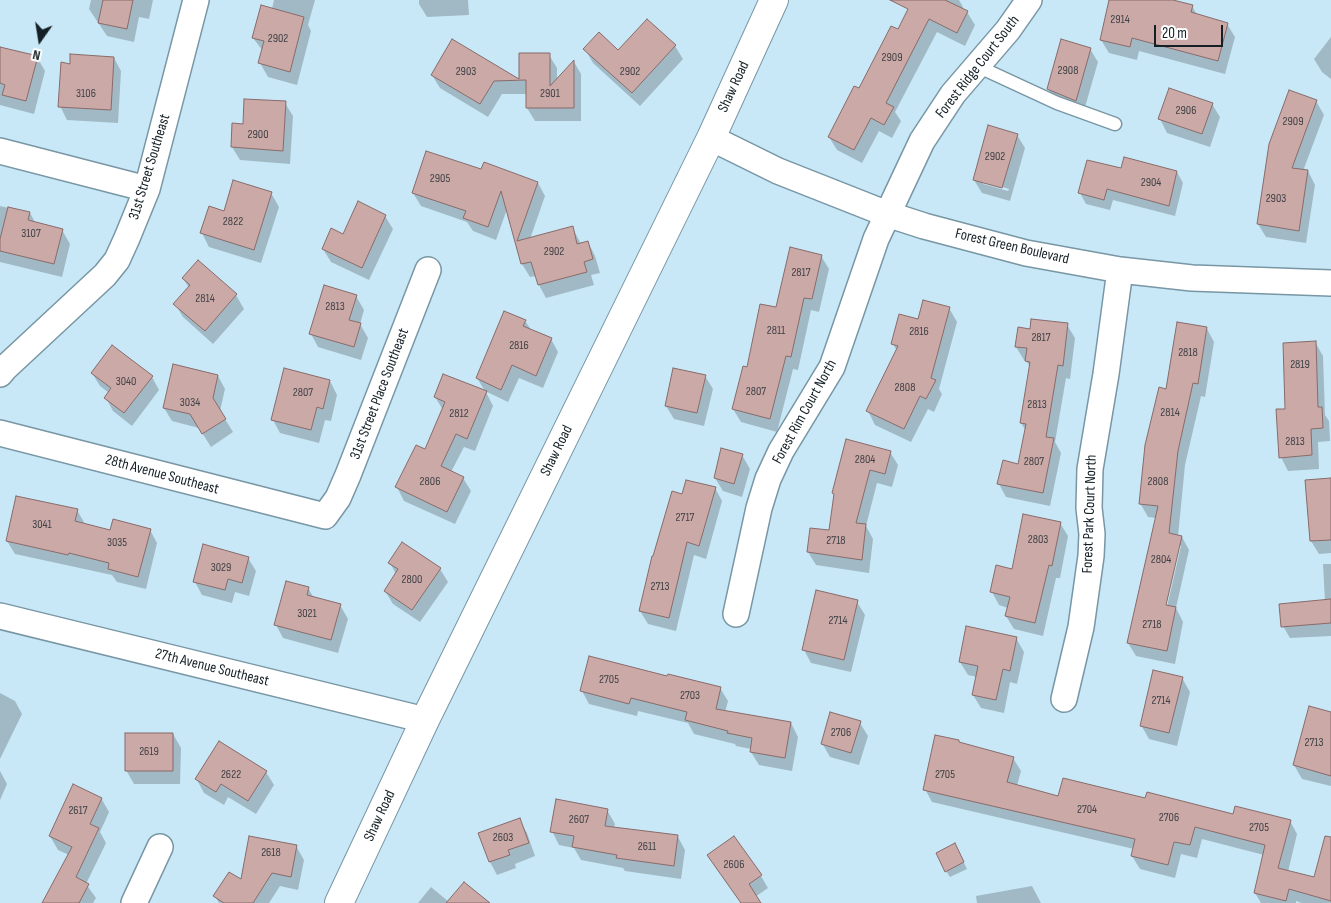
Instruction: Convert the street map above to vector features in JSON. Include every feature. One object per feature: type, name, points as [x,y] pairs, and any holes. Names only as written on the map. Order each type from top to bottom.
[{"type":"main road","name":"Shaw Road","points":[[339,903],[425,720],[711,138],[774,0]]},
{"type":"street","name":"31st Street Southeast","points":[[0,374],[105,274],[116,260],[147,189],[196,0]]},
{"type":"street","name":"Forest Ridge Court South","points":[[887,214],[922,141],[953,94],[1008,30],[1029,0]]},
{"type":"street","name":"Forest Green Boulevard","points":[[711,138],[778,171],[887,214],[924,226],[1026,253],[1120,270],[1192,278],[1331,283]]},
{"type":"street","points":[[0,151],[147,189]]},
{"type":"street","name":"Forest Rim Court North","points":[[736,614],[759,508],[768,479],[781,451],[832,367],[876,239],[887,214]]},
{"type":"street","name":"31st Street Place Southeast","points":[[325,516],[338,498],[348,475],[428,270]]},
{"type":"street","name":"Forest Park Court North","points":[[1064,699],[1081,627],[1091,556],[1090,469],[1106,374],[1120,270]]},
{"type":"street","name":"28th Avenue Southeast","points":[[0,433],[325,516]]},
{"type":"street","name":"27th Avenue Southeast","points":[[0,616],[425,720]]},
{"type":"street","points":[[134,903],[160,847]]},
{"type":"lane","points":[[977,66],[1057,103],[1115,124]]},
{"type":"building","points":[[103,0],[133,0],[127,29],[98,23]]},
{"type":"building","points":[[890,0],[945,0],[968,11],[957,33],[929,19],[886,103],[894,107],[884,125],[871,118],[854,150],[828,137],[854,86],[859,88],[891,26],[898,29],[908,9]]},
{"type":"building","points":[[1109,0],[1173,0],[1193,5],[1191,12],[1228,23],[1218,61],[1132,38],[1130,47],[1100,40]]},
{"type":"building","points":[[261,5],[304,17],[290,72],[258,63],[264,41],[252,38]]},
{"type":"building","points":[[647,19],[676,45],[632,93],[583,49],[599,32],[618,50]]},
{"type":"building","points":[[452,39],[519,79],[519,53],[550,53],[550,86],[574,60],[574,108],[526,108],[526,80],[494,81],[480,104],[431,75]]},
{"type":"building","points":[[1061,39],[1091,48],[1076,101],[1047,89]]},
{"type":"building","points":[[0,47],[38,56],[26,101],[2,95],[5,85],[0,83]]},
{"type":"building","points":[[70,54],[114,57],[111,110],[58,107],[61,62],[70,64]]},
{"type":"building","points":[[1169,88],[1213,103],[1202,134],[1158,119]]},
{"type":"building","points":[[1289,90],[1317,100],[1292,168],[1308,170],[1299,231],[1257,224],[1269,144]]},
{"type":"building","points":[[244,99],[286,101],[283,151],[231,147],[232,123],[243,124]]},
{"type":"building","points":[[988,125],[1018,134],[1002,188],[973,180]]},
{"type":"building","points":[[426,151],[481,169],[484,162],[538,182],[517,241],[573,226],[577,244],[588,241],[593,259],[584,262],[587,272],[538,285],[531,262],[521,264],[501,191],[488,227],[463,218],[466,211],[412,193]]},
{"type":"building","points":[[1124,157],[1177,171],[1169,206],[1107,189],[1104,200],[1078,193],[1087,160],[1121,168]]},
{"type":"building","points":[[233,180],[272,192],[254,250],[200,233],[209,206],[224,211]]},
{"type":"building","points":[[358,201],[386,215],[362,268],[322,249],[331,228],[343,234]]},
{"type":"building","points":[[8,207],[30,212],[28,220],[63,229],[54,264],[0,251],[0,239]]},
{"type":"building","points":[[790,247],[822,255],[812,299],[804,298],[791,357],[786,356],[770,419],[732,409],[743,366],[747,367],[760,304],[776,307]]},
{"type":"building","points":[[198,260],[237,294],[205,331],[173,304],[190,285],[182,278]]},
{"type":"building","points":[[324,285],[357,295],[349,320],[361,323],[354,347],[309,334]]},
{"type":"building","points":[[923,300],[950,307],[931,378],[936,380],[926,399],[920,396],[904,429],[866,411],[898,346],[891,344],[899,314],[918,319]]},
{"type":"building","points":[[504,311],[526,320],[523,326],[552,338],[536,376],[512,365],[501,390],[476,378]]},
{"type":"building","points":[[1031,319],[1068,323],[1063,366],[1058,365],[1046,437],[1054,438],[1043,493],[997,484],[1003,460],[1018,464],[1026,424],[1020,423],[1030,362],[1025,361],[1027,348],[1015,347],[1018,327],[1030,329]]},
{"type":"building","points":[[1177,322],[1207,327],[1198,384],[1193,383],[1178,451],[1169,533],[1182,536],[1166,605],[1176,607],[1167,651],[1127,643],[1158,506],[1139,504],[1145,445],[1159,387],[1166,389]]},
{"type":"building","points":[[1316,341],[1318,407],[1322,407],[1323,428],[1311,429],[1312,455],[1279,458],[1276,409],[1285,409],[1283,343]]},
{"type":"building","points":[[112,345],[153,376],[124,413],[104,398],[111,388],[91,373]]},
{"type":"building","points":[[173,364],[218,375],[213,398],[226,419],[202,434],[190,414],[163,408]]},
{"type":"building","points":[[284,368],[330,380],[323,409],[317,407],[311,430],[271,420]]},
{"type":"building","points":[[673,368],[706,375],[697,413],[665,406]]},
{"type":"building","points":[[443,374],[487,391],[467,439],[456,434],[441,466],[464,477],[447,512],[395,487],[416,445],[425,449],[445,402],[434,397]]},
{"type":"building","points":[[846,439],[891,451],[885,474],[870,470],[856,523],[866,524],[862,560],[807,552],[810,528],[829,530],[834,494],[832,493]]},
{"type":"building","points":[[721,448],[743,454],[734,484],[714,478]]},
{"type":"building","points":[[1331,478],[1331,540],[1310,541],[1305,480]]},
{"type":"building","points":[[686,480],[716,487],[699,546],[687,542],[669,618],[639,611],[652,556],[672,491],[682,494]]},
{"type":"building","points":[[16,496],[78,509],[75,521],[110,530],[113,519],[151,529],[138,577],[108,569],[109,563],[6,541]]},
{"type":"building","points":[[1023,514],[1061,522],[1052,566],[1049,565],[1035,623],[1005,616],[1010,597],[990,592],[996,565],[1012,569]]},
{"type":"building","points":[[402,542],[441,568],[412,610],[384,591],[398,569],[388,563]]},
{"type":"building","points":[[203,544],[249,557],[242,583],[228,579],[225,590],[193,582]]},
{"type":"building","points":[[286,581],[309,587],[307,595],[341,604],[331,640],[274,625]]},
{"type":"building","points":[[816,590],[858,600],[844,660],[802,650]]},
{"type":"building","points":[[1331,599],[1331,623],[1281,627],[1279,604]]},
{"type":"building","points":[[966,626],[1017,637],[1010,671],[1003,669],[996,700],[972,695],[978,666],[959,662]]},
{"type":"building","points":[[589,656],[667,676],[668,674],[721,687],[716,709],[791,722],[785,758],[750,752],[752,738],[727,733],[728,731],[685,720],[687,712],[631,698],[629,704],[580,691]]},
{"type":"building","points":[[1153,670],[1183,677],[1169,733],[1140,726]]},
{"type":"building","points":[[1309,706],[1331,712],[1331,776],[1293,765]]},
{"type":"building","points":[[830,712],[861,721],[851,753],[821,744]]},
{"type":"building","points":[[125,733],[173,733],[173,771],[125,771]]},
{"type":"building","points":[[935,735],[959,740],[959,742],[1014,757],[1007,782],[1058,796],[1063,778],[1145,798],[1147,792],[1233,814],[1235,806],[1291,820],[1278,868],[1314,877],[1325,836],[1331,837],[1331,901],[1289,889],[1286,901],[1254,893],[1265,845],[1195,827],[1190,845],[1174,842],[1168,865],[1131,856],[1135,839],[923,790]]},
{"type":"building","points":[[219,741],[267,771],[248,801],[221,784],[216,792],[195,779]]},
{"type":"building","points":[[73,784],[102,798],[90,824],[99,828],[76,877],[89,884],[79,903],[42,903],[72,847],[49,836]]},
{"type":"building","points":[[556,799],[608,809],[605,826],[678,835],[674,866],[616,858],[617,855],[572,847],[574,836],[550,832]]},
{"type":"building","points":[[520,818],[529,843],[508,850],[510,855],[489,862],[478,833]]},
{"type":"building","points":[[249,836],[297,845],[291,877],[272,873],[253,903],[224,903],[213,896],[229,872],[241,879]]},
{"type":"building","points":[[734,836],[762,875],[749,884],[761,903],[741,903],[707,855]]},
{"type":"building","points":[[955,843],[964,862],[945,872],[936,853]]},
{"type":"building","points":[[464,882],[490,903],[446,903]]}]
